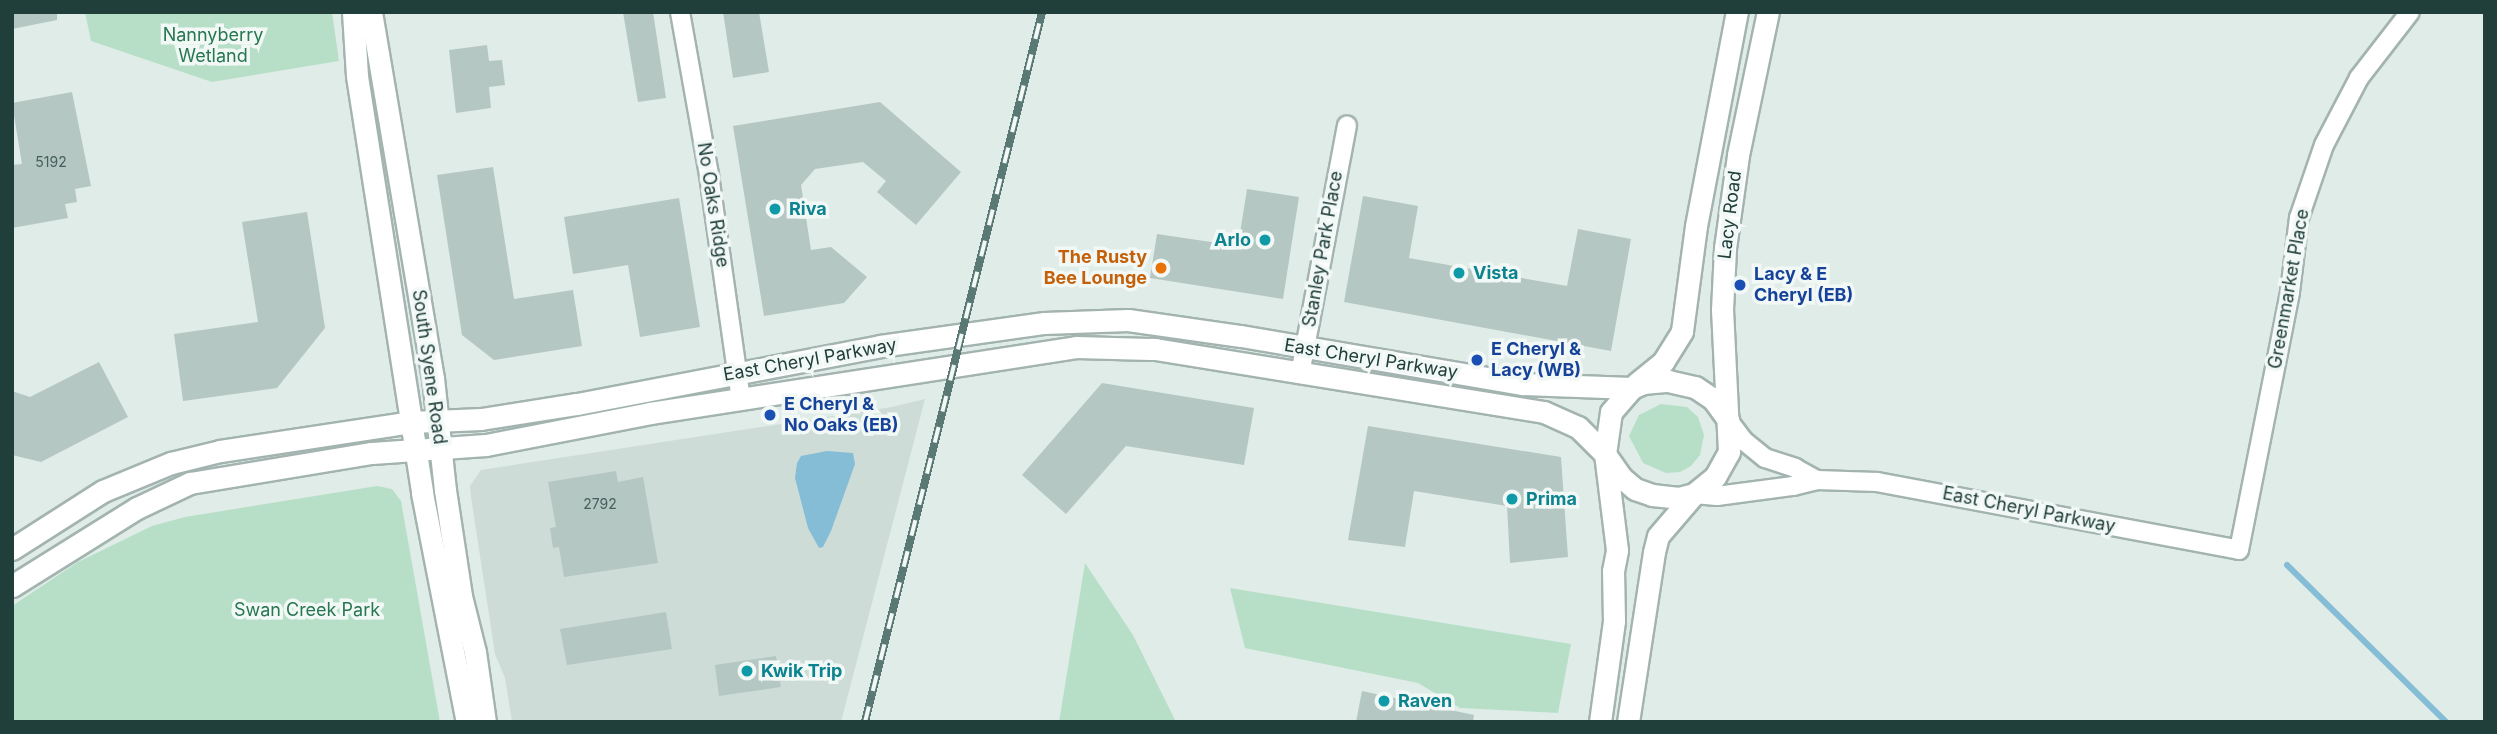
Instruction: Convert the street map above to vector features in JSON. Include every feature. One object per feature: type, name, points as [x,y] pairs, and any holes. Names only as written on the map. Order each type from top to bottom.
[{"type":"street","name":"South Syene Road","points":[[353,12],[357,76],[415,448],[467,722]]},
{"type":"street","name":"South Syene Road","points":[[371,12],[433,378],[461,596],[475,652],[485,722]]},
{"type":"street","name":"No Oaks Ridge","points":[[681,12],[709,174],[741,399]]},
{"type":"street","name":"Lacy Road","points":[[1632,387],[1663,362],[1682,331],[1696,226],[1737,12]]},
{"type":"street","name":"Lacy Road","points":[[1728,420],[1721,310],[1725,248],[1738,155],[1768,12]]},
{"type":"street","name":"Greenmarket Place","points":[[2239,550],[2290,292],[2299,218],[2324,145],[2358,78],[2410,12]]},
{"type":"street","name":"Stanley Park Place","points":[[1300,374],[1347,125]]},
{"type":"street","name":"East Cheryl Parkway","points":[[12,549],[103,491],[171,463],[220,451],[411,422],[481,419],[563,407],[880,346],[1083,320],[1170,325],[1523,384],[1632,387]]},
{"type":"street","name":"East Cheryl Parkway","points":[[12,586],[137,508],[190,484],[415,448],[486,445],[650,413],[1076,346],[1155,349],[1544,412],[1578,427],[1605,454]]},
{"type":"street","points":[[1600,722],[1614,621],[1613,571],[1616,550],[1605,454],[1611,412],[1632,387],[1657,381],[1688,384],[1713,399],[1728,420],[1729,452],[1723,466],[1694,494],[1658,536],[1628,722]]},
{"type":"street","name":"East Cheryl Parkway","points":[[1728,420],[1744,441],[1765,458],[1796,468],[1817,480]]},
{"type":"street","points":[[1605,454],[1622,478],[1635,489],[1665,498],[1694,494]]},
{"type":"street","name":"East Cheryl Parkway","points":[[1694,494],[1717,496],[1793,486],[1817,480],[1902,485],[2239,550]]},
{"type":"shaded area","points":[[925,399],[841,722],[512,722],[505,678],[495,654],[471,497],[470,486],[481,470],[892,407]]},
{"type":"green space","name":"Nannyberry Wetland","points":[[85,12],[332,12],[339,61],[212,82],[91,41]]},
{"type":"green space","points":[[1661,404],[1687,407],[1698,417],[1704,435],[1700,455],[1691,466],[1680,472],[1666,473],[1643,463],[1629,436],[1639,415]]},
{"type":"green space","name":"Swan Creek Park","points":[[377,486],[392,489],[401,501],[440,722],[12,722],[12,606],[78,562],[152,526],[185,517]]},
{"type":"green space","points":[[1085,563],[1133,635],[1176,722],[1059,722]]},
{"type":"green space","points":[[1230,588],[1571,644],[1558,713],[1460,708],[1418,683],[1245,648]]},
{"type":"water","points":[[827,451],[853,453],[855,464],[831,531],[823,547],[819,548],[808,528],[795,478],[801,456]]},
{"type":"building","points":[[12,12],[57,12],[57,20],[12,29]]},
{"type":"building","points":[[623,12],[653,12],[666,98],[638,102]]},
{"type":"building","points":[[723,12],[759,12],[769,72],[733,78]]},
{"type":"building","points":[[487,45],[489,61],[502,60],[505,85],[489,87],[491,108],[456,113],[449,50]]},
{"type":"building","points":[[72,92],[91,186],[75,189],[77,202],[65,204],[68,218],[12,228],[12,165],[22,164],[12,103]]},
{"type":"building","name":"Riva","points":[[880,102],[961,172],[916,225],[877,192],[886,181],[863,162],[815,169],[801,185],[811,250],[831,247],[867,277],[844,303],[764,316],[733,126]]},
{"type":"building","points":[[493,167],[514,299],[573,290],[582,346],[494,360],[462,335],[437,175]]},
{"type":"building","name":"Arlo","points":[[1247,189],[1299,197],[1283,299],[1150,278],[1157,234],[1238,246]]},
{"type":"building","name":"Vista","points":[[1363,196],[1418,206],[1409,258],[1567,286],[1578,229],[1631,239],[1611,351],[1344,302]]},
{"type":"building","points":[[679,198],[700,327],[640,337],[628,265],[573,274],[564,217]]},
{"type":"building","points":[[307,212],[325,328],[277,388],[183,401],[174,334],[258,322],[242,222]]},
{"type":"building","points":[[99,362],[128,417],[41,462],[12,455],[12,391],[30,397]]},
{"type":"building","points":[[1102,383],[1254,408],[1244,465],[1126,446],[1066,514],[1022,475]]},
{"type":"building","name":"Prima","points":[[1368,426],[1561,457],[1568,557],[1510,563],[1507,506],[1414,491],[1405,547],[1348,540]]},
{"type":"building","points":[[616,471],[618,482],[643,477],[658,563],[564,577],[559,547],[553,548],[550,528],[556,527],[548,482]]},
{"type":"building","points":[[666,612],[672,649],[567,665],[560,629]]},
{"type":"building","name":"Kwik Trip","points":[[776,656],[781,687],[719,696],[715,665]]},
{"type":"building","name":"Raven","points":[[1362,691],[1474,715],[1473,722],[1356,722]]},
{"type":"waterway","points":[[2287,565],[2446,722]]},
{"type":"railway","points":[[865,722],[1042,12]]},
{"type":"place","name":"Riva","points":[[775,209]]},
{"type":"place","name":"Arlo","points":[[1265,240]]},
{"type":"place","name":"The Rusty Bee Lounge","points":[[1161,268]]},
{"type":"place","name":"Vista","points":[[1459,273]]},
{"type":"place","name":"Lacy & E Cheryl (EB)","points":[[1740,285]]},
{"type":"place","name":"E Cheryl & Lacy (WB)","points":[[1477,360]]},
{"type":"place","name":"E Cheryl & No Oaks (EB)","points":[[770,415]]},
{"type":"place","name":"Prima","points":[[1512,499]]},
{"type":"place","name":"Kwik Trip","points":[[747,671]]},
{"type":"place","name":"Raven","points":[[1384,701]]}]
